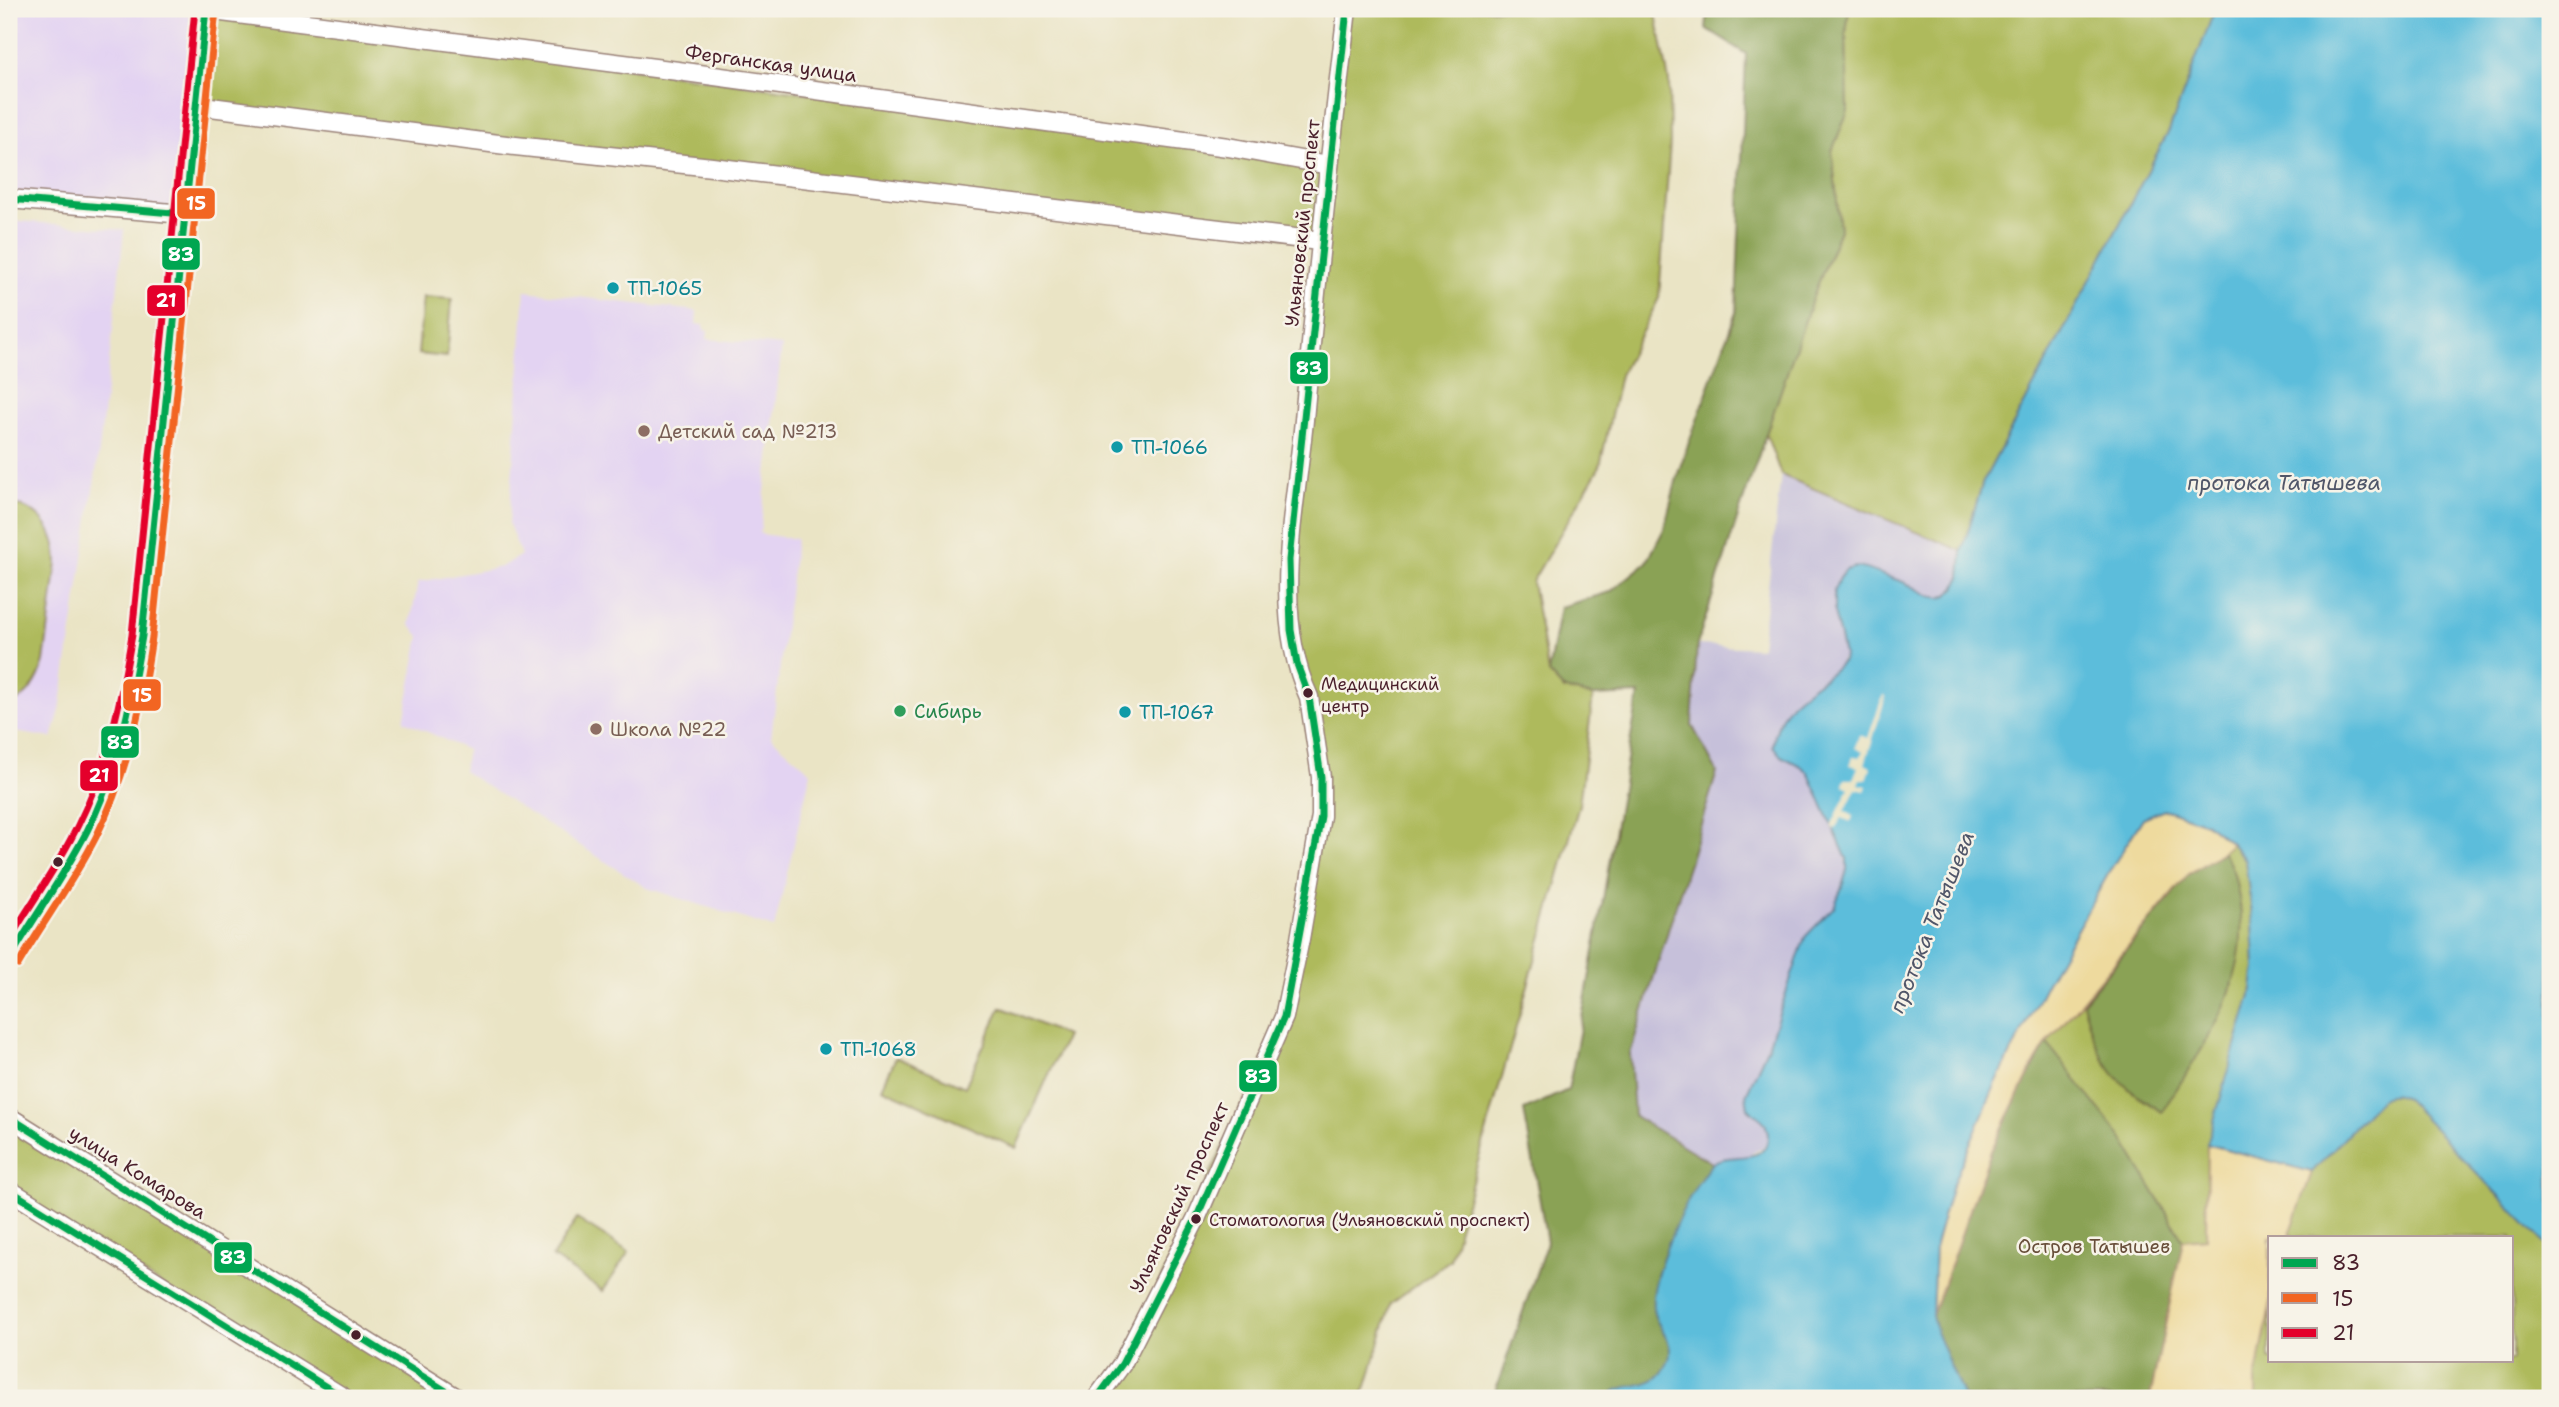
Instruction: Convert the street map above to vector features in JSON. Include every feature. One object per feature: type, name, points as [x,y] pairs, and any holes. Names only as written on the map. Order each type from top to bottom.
[{"type":"main road","points":[[9,960],[60,880],[96,813],[132,696],[142,636],[206,10]]},
{"type":"street","name":"Ульяновский проспект","points":[[1097,1398],[1122,1364],[1196,1219],[1283,1017],[1300,939],[1321,816],[1321,776],[1309,697],[1291,633],[1288,564],[1320,241],[1347,9]]},
{"type":"street","name":"Ферганская улица","points":[[206,10],[1228,147],[1329,165]]},
{"type":"street","points":[[195,105],[506,145],[712,167],[1320,241]]},
{"type":"street","points":[[9,199],[184,214]]},
{"type":"street","name":"улица Комарова","points":[[9,1117],[457,1398]]},
{"type":"street","points":[[9,1190],[344,1398]]},
{"type":"shaded area","points":[[9,9],[206,9],[184,214],[9,199]]},
{"type":"shaded area","points":[[9,220],[124,230],[99,451],[60,710],[52,738],[9,731]]},
{"type":"shaded area","name":"Школа №22","points":[[525,291],[697,311],[696,324],[704,325],[704,330],[708,331],[707,339],[782,346],[760,534],[796,539],[771,737],[811,772],[774,928],[647,888],[463,771],[467,750],[404,721],[420,636],[410,625],[418,582],[501,567],[521,555],[509,524]]},
{"type":"shaded area","points":[[1781,475],[1962,551],[1963,566],[1956,587],[1940,598],[1930,596],[1906,583],[1844,655],[1838,666],[1791,703],[1779,721],[1774,737],[1781,756],[1808,772],[1844,850],[1847,870],[1834,907],[1805,937],[1768,1046],[1746,1095],[1752,1113],[1767,1127],[1768,1141],[1748,1156],[1712,1163],[1634,1116],[1630,1054],[1717,772],[1692,725],[1697,645],[1761,648]]},
{"type":"green space","points":[[1347,9],[1655,9],[1669,81],[1670,142],[1659,298],[1620,375],[1600,466],[1532,582],[1548,673],[1563,689],[1593,696],[1579,805],[1450,1260],[1391,1303],[1367,1386],[1359,1398],[1097,1398],[1122,1364],[1283,1017],[1321,816],[1291,633],[1319,241],[195,105],[206,10],[1329,165]]},
{"type":"green space","points":[[1708,9],[1849,9],[1846,34],[1848,111],[1832,151],[1840,230],[1815,291],[1697,645],[1692,725],[1717,772],[1630,1054],[1634,1116],[1712,1163],[1683,1212],[1659,1271],[1653,1306],[1670,1353],[1669,1361],[1659,1376],[1645,1385],[1611,1394],[1608,1398],[1493,1398],[1547,1242],[1524,1110],[1568,1090],[1639,694],[1593,696],[1563,689],[1548,673],[1560,607],[1610,592],[1647,562],[1664,529],[1679,470],[1736,312],[1746,54],[1706,29]]},
{"type":"green space","points":[[1849,9],[2215,9],[2169,131],[1983,482],[1962,551],[1781,475],[1766,434],[1815,291],[1840,230],[1832,151],[1848,111],[1846,34]]},
{"type":"green space","points":[[423,297],[452,299],[447,357],[418,354]]},
{"type":"green space","points":[[9,504],[30,510],[45,523],[54,542],[57,563],[42,670],[27,693],[9,705]]},
{"type":"green space","name":"Остров Татышев","points":[[2231,843],[2245,860],[2253,921],[2255,968],[2251,995],[2208,1144],[2312,1172],[2379,1100],[2392,1094],[2405,1098],[2550,1249],[2550,1398],[1964,1398],[1932,1316],[1995,1085]]},
{"type":"green space","points":[[2223,853],[2232,869],[2239,898],[2239,958],[2232,985],[2209,1037],[2162,1112],[2130,1090],[2109,1067],[2101,1055],[2083,1003],[2187,876]]},
{"type":"green space","points":[[1001,1007],[1066,1036],[1016,1148],[882,1088],[896,1057],[965,1087]]},
{"type":"green space","points":[[2047,1043],[2122,1138],[2183,1240],[2150,1398],[1964,1398],[1936,1332],[1932,1316],[1991,1151],[2014,1102]]},
{"type":"green space","points":[[9,1117],[457,1398],[344,1398],[9,1190]]},
{"type":"green space","points":[[577,1219],[629,1252],[603,1291],[552,1257]]},
{"type":"sand","points":[[2164,809],[2206,823],[2231,843],[2187,876],[2047,1043],[1991,1151],[1932,1316],[1935,1245],[1951,1188],[1995,1085],[2046,984],[2112,867],[2143,818]]},
{"type":"sand","points":[[2207,1144],[2312,1172],[2289,1236],[2268,1236],[2268,1317],[2256,1380],[2256,1398],[2150,1398],[2183,1240],[2206,1238]]},
{"type":"water","name":"протока Татышева","points":[[2215,9],[2550,9],[2550,1249],[2405,1098],[2395,1094],[2379,1100],[2312,1172],[2207,1144],[2251,995],[2255,968],[2253,921],[2245,860],[2231,843],[2206,823],[2164,809],[2143,818],[2046,984],[1995,1085],[1951,1188],[1935,1245],[1932,1316],[1964,1398],[1608,1398],[1621,1388],[1655,1379],[1668,1362],[1670,1347],[1653,1308],[1653,1295],[1661,1262],[1683,1210],[1714,1162],[1753,1155],[1765,1146],[1768,1138],[1766,1126],[1748,1108],[1746,1095],[1768,1046],[1805,937],[1834,907],[1847,870],[1847,859],[1808,772],[1781,756],[1773,746],[1783,715],[1791,705],[1843,661],[1834,612],[1834,591],[1839,578],[1846,570],[1856,567],[1906,583],[1930,596],[1941,598],[1956,587],[1960,578],[1962,551],[1983,482],[2169,131]]},
{"type":"pier","points":[[1883,695],[1886,696],[1865,764],[1871,767],[1867,780],[1860,779],[1858,784],[1867,786],[1865,791],[1856,789],[1845,811],[1853,816],[1851,822],[1842,818],[1834,830],[1831,826],[1849,788],[1843,785],[1845,779],[1853,779],[1858,767],[1850,765],[1853,757],[1860,757],[1863,752],[1855,748],[1859,735],[1868,738]]},
{"type":"transit line","name":"21","points":[[9,940],[78,825],[98,779],[123,684],[132,635],[195,9]]},
{"type":"transit line","name":"83","points":[[9,960],[69,864],[98,808],[115,761],[133,686],[142,636],[206,9]]},
{"type":"transit line","name":"83","points":[[1097,1398],[1122,1364],[1196,1219],[1284,1017],[1321,816],[1321,777],[1309,697],[1297,664],[1291,630],[1289,560],[1347,9]]},
{"type":"transit line","name":"15","points":[[18,965],[78,870],[107,813],[125,764],[143,688],[152,637],[216,10]]},
{"type":"transit line","name":"83","points":[[9,199],[184,214]]},
{"type":"transit line","name":"83","points":[[9,1117],[457,1398]]},
{"type":"transit line","name":"83","points":[[9,1190],[344,1398]]},
{"type":"place","name":"ТП-1065","points":[[613,288]]},
{"type":"place","name":"Детский сад №213","points":[[644,431]]},
{"type":"place","name":"ТП-1066","points":[[1117,447]]},
{"type":"place","name":"Медицинский центр","points":[[1308,693]]},
{"type":"place","name":"Сибирь","points":[[900,711]]},
{"type":"place","name":"ТП-1067","points":[[1125,712]]},
{"type":"place","name":"Школа №22","points":[[596,729]]},
{"type":"place","name":"ТП-1068","points":[[826,1049]]},
{"type":"place","name":"Стоматология (Ульяновский проспект)","points":[[1196,1219]]}]
